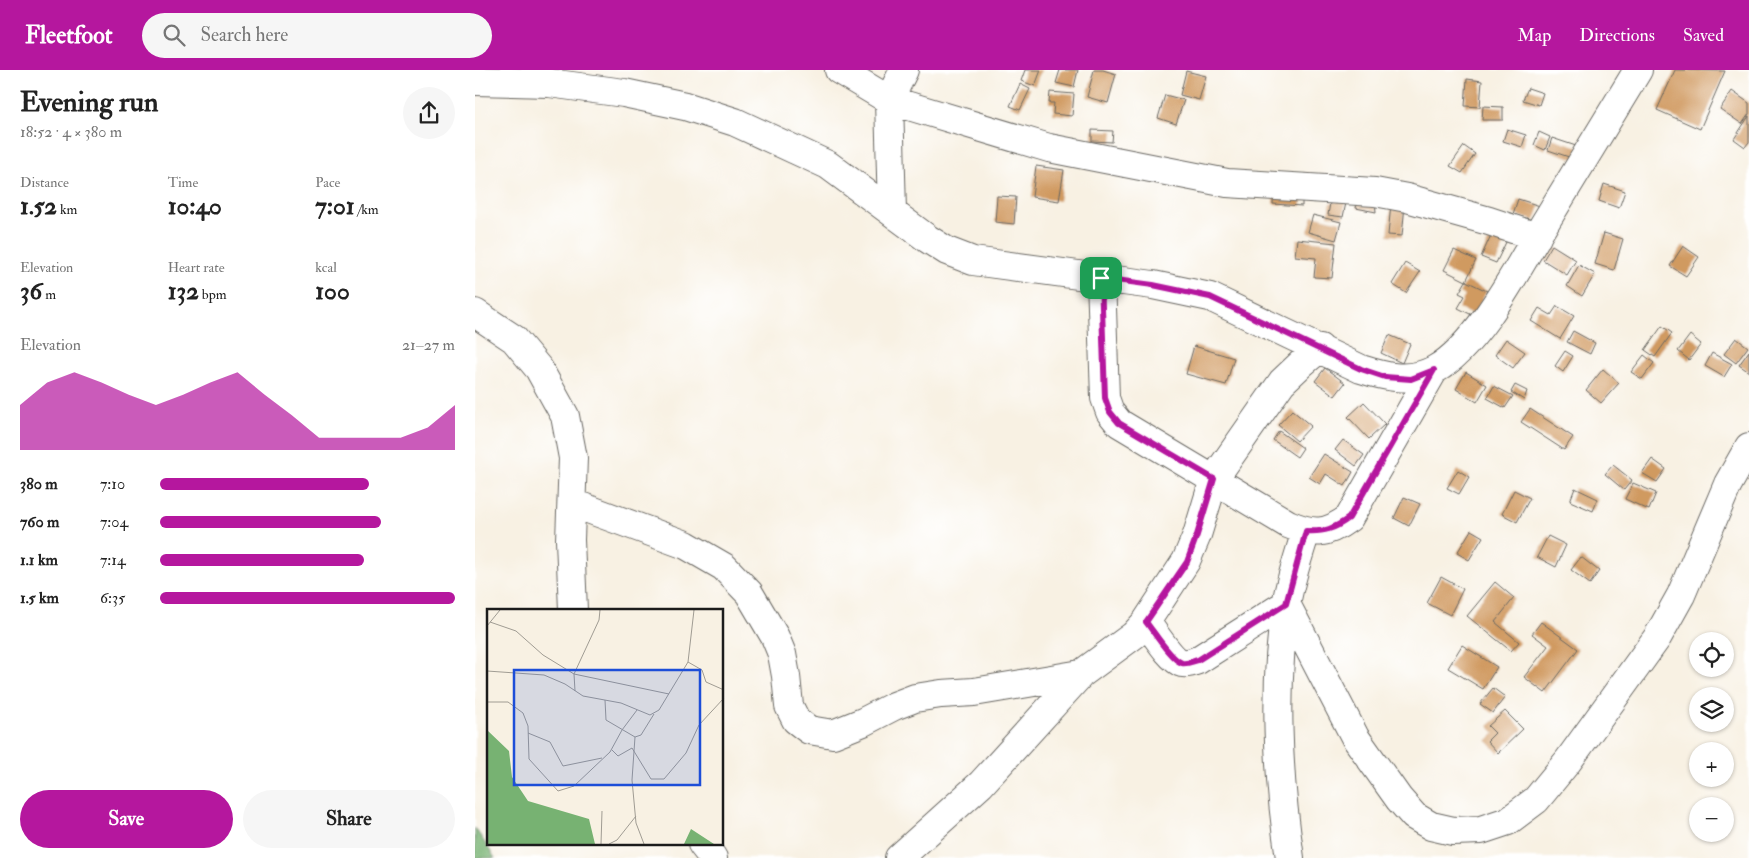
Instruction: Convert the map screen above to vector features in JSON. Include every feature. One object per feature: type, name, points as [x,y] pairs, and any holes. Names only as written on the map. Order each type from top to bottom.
[{"type":"street","points":[[839,70],[889,100],[1049,148],[1227,183],[1357,191],[1399,196],[1489,221],[1537,237]]},
{"type":"street","points":[[892,212],[889,100],[904,70]]},
{"type":"street","points":[[475,81],[549,83],[624,93],[685,106],[735,122],[828,165],[947,252],[973,261],[1153,285],[1210,297],[1361,369],[1385,377],[1411,379],[1434,370],[1453,357],[1468,343],[1537,237],[1638,70]]},
{"type":"street","points":[[1101,278],[1105,398],[1110,412],[1119,423],[1288,524],[1306,531],[1321,532],[1337,527],[1349,518],[1434,370]]},
{"type":"street","points":[[475,313],[514,339],[539,369],[565,416],[573,458],[570,540],[573,609]]},
{"type":"street","points":[[899,858],[981,784],[1081,674],[1134,635],[1146,622],[1187,562],[1214,479],[1282,382],[1320,348]]},
{"type":"street","points":[[1286,604],[1355,738],[1399,799],[1414,816],[1431,826],[1453,831],[1481,830],[1508,821],[1536,800],[1568,762],[1657,638],[1681,595],[1728,484],[1749,447]]},
{"type":"street","points":[[572,503],[686,545],[724,567],[749,593],[775,637],[783,662],[789,706],[796,720],[809,730],[833,734],[915,698],[975,692],[1081,674]]},
{"type":"street","points":[[1290,858],[1279,758],[1279,673],[1286,604],[1306,531]]},
{"type":"street","points":[[1146,622],[1174,659],[1188,663],[1198,660],[1286,604]]},
{"type":"street","points":[[704,846],[713,858]]},
{"type":"green space","points":[[475,828],[495,858],[475,858]]},
{"type":"building","points":[[1025,70],[1041,70],[1035,86],[1021,81]]},
{"type":"building","points":[[1060,70],[1078,70],[1074,87],[1056,83]]},
{"type":"building","points":[[1094,70],[1103,70],[1116,74],[1108,103],[1087,97]]},
{"type":"building","points":[[1675,70],[1725,71],[1700,129],[1657,110]]},
{"type":"building","points":[[1186,71],[1206,76],[1199,100],[1180,95]]},
{"type":"building","points":[[1467,79],[1482,81],[1480,107],[1465,106]]},
{"type":"building","points":[[1020,84],[1030,89],[1020,110],[1010,106]]},
{"type":"building","points":[[1528,88],[1543,93],[1539,105],[1523,100]]},
{"type":"building","points":[[1732,91],[1749,103],[1749,114],[1742,124],[1720,109]]},
{"type":"building","points":[[1050,92],[1074,94],[1072,116],[1053,114],[1054,103],[1049,103]]},
{"type":"building","points":[[1165,95],[1184,100],[1176,124],[1158,118]]},
{"type":"building","points":[[1483,106],[1503,107],[1503,120],[1482,120]]},
{"type":"building","points":[[1749,116],[1749,142],[1745,147],[1734,139]]},
{"type":"building","points":[[1507,129],[1526,135],[1522,147],[1503,141]]},
{"type":"building","points":[[1092,130],[1113,131],[1112,142],[1092,141]]},
{"type":"building","points":[[1539,132],[1550,137],[1545,150],[1534,145]]},
{"type":"building","points":[[1552,138],[1579,147],[1575,159],[1548,150]]},
{"type":"building","points":[[1464,146],[1475,154],[1462,173],[1450,166]]},
{"type":"building","points":[[1036,166],[1064,170],[1059,201],[1032,197]]},
{"type":"building","points":[[1604,184],[1625,191],[1619,208],[1599,201]]},
{"type":"building","points":[[1274,190],[1302,191],[1302,206],[1273,204]]},
{"type":"building","points":[[997,196],[1016,197],[1014,224],[995,222]]},
{"type":"building","points":[[1347,198],[1343,217],[1328,215],[1330,203]]},
{"type":"building","points":[[1358,198],[1375,201],[1376,212],[1356,208]]},
{"type":"building","points":[[1518,199],[1540,206],[1535,221],[1513,214]]},
{"type":"building","points":[[1391,204],[1405,205],[1402,236],[1388,235]]},
{"type":"building","points":[[1313,215],[1341,222],[1336,240],[1308,232]]},
{"type":"building","points":[[1492,233],[1507,240],[1496,263],[1481,257]]},
{"type":"building","points":[[1604,233],[1623,239],[1614,270],[1595,264]]},
{"type":"building","points":[[1297,239],[1336,243],[1332,278],[1314,277],[1316,258],[1295,256]]},
{"type":"building","points":[[1552,245],[1576,260],[1567,275],[1543,260]]},
{"type":"building","points":[[1683,246],[1699,257],[1686,276],[1670,266]]},
{"type":"building","points":[[1454,250],[1476,260],[1466,281],[1444,270]]},
{"type":"building","points":[[1405,263],[1420,272],[1406,293],[1392,284]]},
{"type":"building","points":[[1579,265],[1595,274],[1582,296],[1567,286]]},
{"type":"building","points":[[1466,281],[1487,291],[1474,316],[1458,308],[1465,296],[1459,293]]},
{"type":"building","points":[[1557,306],[1574,316],[1560,339],[1531,321],[1539,308],[1551,315]]},
{"type":"building","points":[[1662,326],[1672,333],[1655,357],[1645,350]]},
{"type":"building","points":[[1573,331],[1595,343],[1590,354],[1567,342]]},
{"type":"building","points":[[1389,335],[1410,344],[1402,363],[1381,353]]},
{"type":"building","points":[[1690,335],[1701,344],[1689,360],[1678,351]]},
{"type":"building","points":[[1736,338],[1748,347],[1736,363],[1724,354]]},
{"type":"building","points":[[1506,339],[1525,352],[1513,368],[1495,355]]},
{"type":"building","points":[[1194,346],[1234,358],[1226,385],[1186,374]]},
{"type":"building","points":[[1565,351],[1573,356],[1563,372],[1555,366]]},
{"type":"building","points":[[1749,351],[1749,372],[1739,365]]},
{"type":"building","points":[[1712,353],[1732,364],[1724,377],[1705,366]]},
{"type":"building","points":[[1644,355],[1654,363],[1642,379],[1631,372]]},
{"type":"building","points":[[1325,368],[1345,383],[1335,396],[1315,381]]},
{"type":"building","points":[[1603,369],[1619,383],[1601,403],[1586,390]]},
{"type":"building","points":[[1466,372],[1487,385],[1477,402],[1456,389]]},
{"type":"building","points":[[1515,385],[1527,391],[1524,400],[1511,392]]},
{"type":"building","points":[[1494,386],[1513,396],[1505,408],[1487,398]]},
{"type":"building","points":[[1364,402],[1385,424],[1369,439],[1348,417]]},
{"type":"building","points":[[1530,409],[1573,437],[1564,450],[1521,422]]},
{"type":"building","points":[[1292,410],[1311,426],[1297,441],[1278,425]]},
{"type":"building","points":[[1279,431],[1303,448],[1297,457],[1273,440]]},
{"type":"building","points":[[1343,440],[1364,455],[1356,466],[1335,450]]},
{"type":"building","points":[[1324,454],[1353,472],[1345,486],[1326,474],[1320,484],[1309,477]]},
{"type":"building","points":[[1652,459],[1666,469],[1657,482],[1642,473]]},
{"type":"building","points":[[1613,465],[1632,480],[1624,490],[1605,474]]},
{"type":"building","points":[[1458,470],[1469,477],[1459,494],[1447,488]]},
{"type":"building","points":[[1633,483],[1656,493],[1649,510],[1625,499]]},
{"type":"building","points":[[1575,488],[1598,499],[1593,511],[1570,501]]},
{"type":"building","points":[[1514,490],[1530,498],[1517,522],[1502,514]]},
{"type":"building","points":[[1404,497],[1420,504],[1409,526],[1394,518]]},
{"type":"building","points":[[1471,530],[1483,537],[1469,560],[1457,553]]},
{"type":"building","points":[[1548,536],[1566,545],[1556,567],[1537,557]]},
{"type":"building","points":[[1581,557],[1599,571],[1590,584],[1571,570]]},
{"type":"building","points":[[1441,577],[1463,589],[1450,615],[1427,603]]},
{"type":"building","points":[[1495,582],[1514,598],[1495,622],[1519,642],[1511,651],[1467,616]]},
{"type":"building","points":[[1541,622],[1578,649],[1545,693],[1524,677],[1548,646],[1532,634]]},
{"type":"building","points":[[1462,645],[1497,667],[1483,689],[1448,668]]},
{"type":"building","points":[[1493,688],[1505,697],[1493,713],[1480,704]]},
{"type":"building","points":[[1505,711],[1523,729],[1498,753],[1487,741],[1495,733],[1488,726]]},
{"type":"route","points":[[1101,278],[1153,285],[1210,297],[1361,369],[1385,377],[1411,379],[1434,370],[1349,518],[1337,527],[1321,532],[1306,531],[1286,604],[1198,660],[1188,663],[1174,659],[1146,622],[1187,562],[1214,479],[1119,423],[1110,412],[1105,398],[1101,278]]}]
